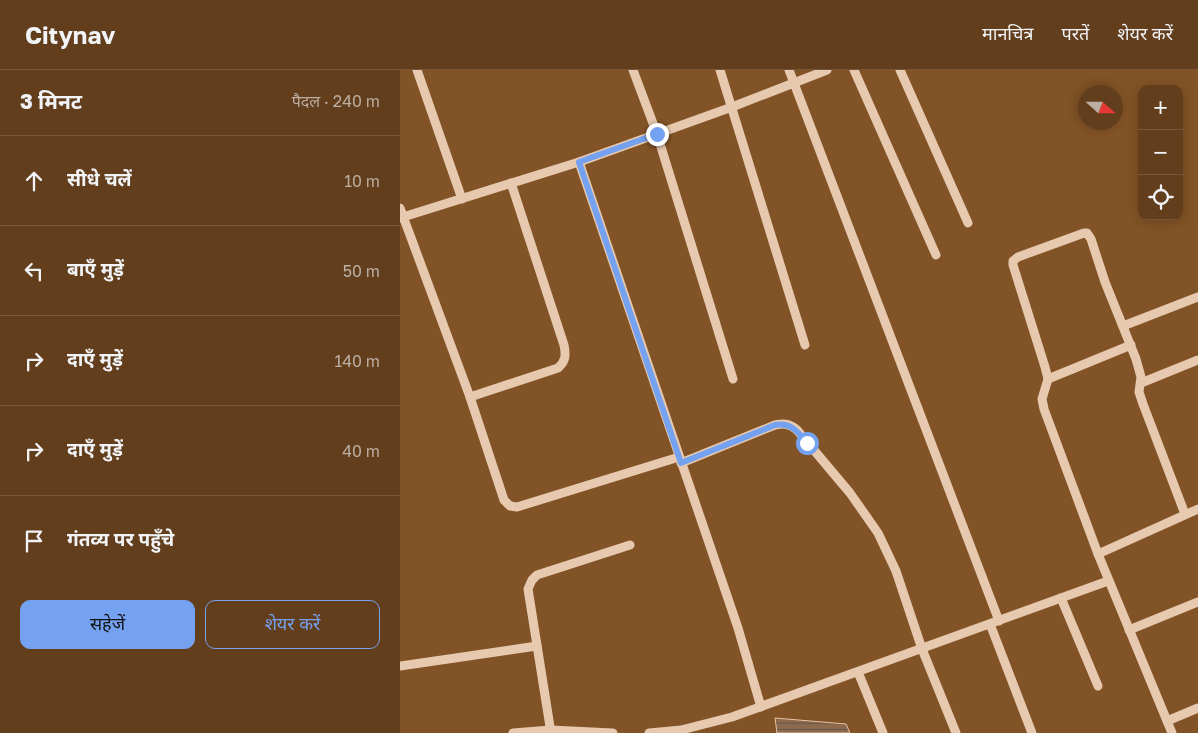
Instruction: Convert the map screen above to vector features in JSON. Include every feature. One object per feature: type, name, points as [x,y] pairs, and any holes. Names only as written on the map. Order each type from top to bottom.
[{"type":"street","points":[[417,70],[462,199]]},
{"type":"street","points":[[633,70],[657,134],[732,379]]},
{"type":"street","points":[[720,70],[805,345]]},
{"type":"street","points":[[789,70],[999,621]]},
{"type":"street","points":[[402,217],[579,162],[732,107],[827,70]]},
{"type":"street","points":[[854,70],[936,255]]},
{"type":"street","points":[[900,70],[968,223]]},
{"type":"street","points":[[579,162],[738,628],[761,707]]},
{"type":"street","points":[[470,397],[558,368],[564,362],[566,355],[511,183]]},
{"type":"street","points":[[400,208],[470,397],[504,500],[510,506],[518,507],[680,460],[775,425],[782,423],[790,425],[797,430],[850,494],[878,533],[896,571],[922,649],[956,733]]},
{"type":"street","points":[[1172,733],[1108,581],[1044,409],[1042,399],[1048,379],[1013,265],[1013,261],[1018,257],[1078,234],[1087,233],[1091,239],[1105,282],[1138,364],[1141,382],[1139,392],[1143,404],[1186,514]]},
{"type":"street","points":[[1123,326],[1198,297]]},
{"type":"street","points":[[1048,379],[1130,346]]},
{"type":"street","points":[[1141,382],[1198,360]]},
{"type":"street","points":[[1098,554],[1198,509]]},
{"type":"street","points":[[551,732],[528,589],[532,580],[537,575],[630,545]]},
{"type":"street","points":[[650,733],[681,730],[732,717],[1108,581]]},
{"type":"street","points":[[1061,598],[1098,686]]},
{"type":"street","points":[[1129,630],[1198,602]]},
{"type":"street","points":[[990,624],[1032,733]]},
{"type":"street","points":[[400,666],[537,646]]},
{"type":"street","points":[[858,672],[883,733]]},
{"type":"street","points":[[1167,721],[1198,708]]},
{"type":"street","points":[[513,733],[614,733]]},
{"type":"shaded area","points":[[775,718],[846,724],[850,733],[777,733]]},
{"type":"route","points":[[657,134],[579,162],[681,463],[782,423],[790,425],[797,430],[807,443]]}]
